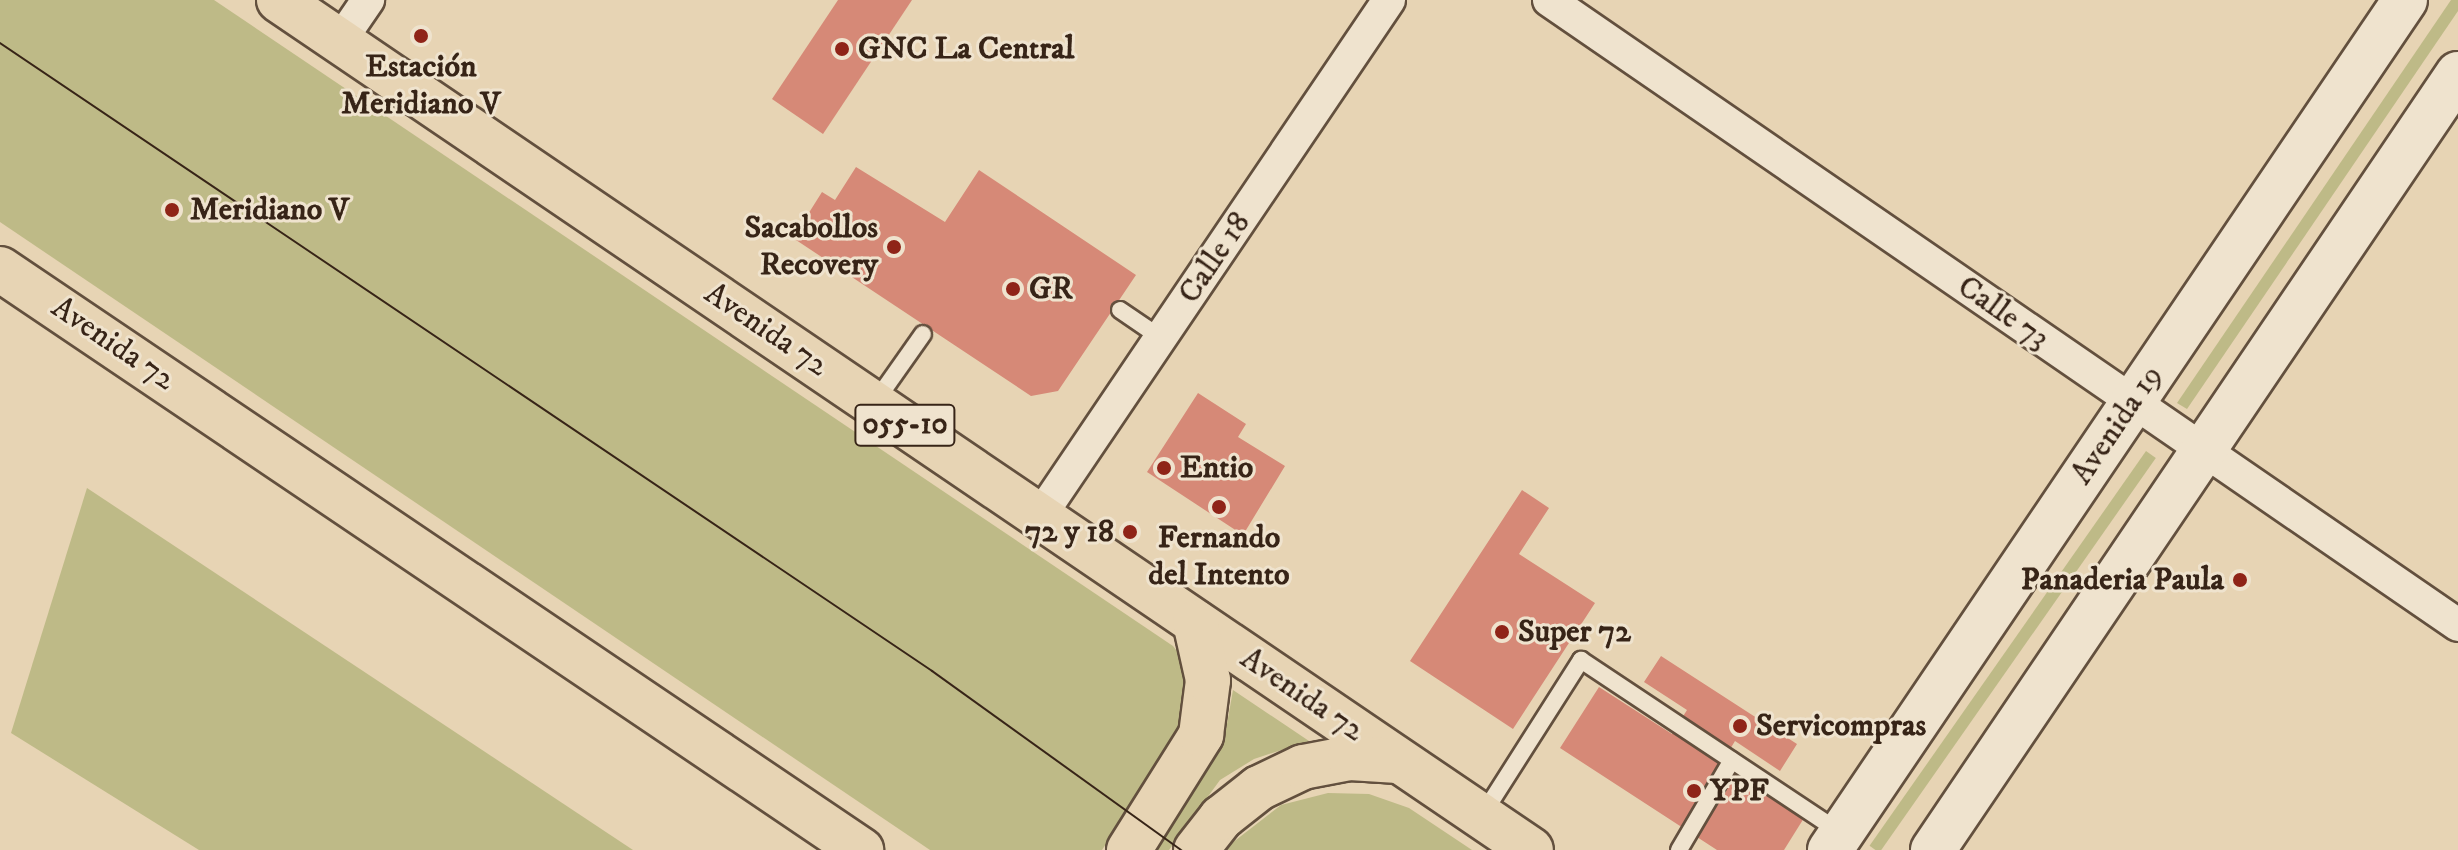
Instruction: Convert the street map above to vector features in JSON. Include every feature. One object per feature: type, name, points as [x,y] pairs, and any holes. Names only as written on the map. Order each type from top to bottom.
[{"type":"highway","name":"Avenida 72","points":[[279,0],[1531,850]]},
{"type":"highway","name":"Avenida 72","points":[[0,269],[861,850]]},
{"type":"highway","points":[[1129,850],[1201,735],[1208,680],[1195,622]]},
{"type":"highway","points":[[1196,850],[1221,818],[1259,788],[1303,767],[1350,758],[1398,761]]},
{"type":"main road","name":"Avenida 19","points":[[1836,841],[2405,0]]},
{"type":"main road","points":[[1933,850],[2458,74]]},
{"type":"street","points":[[340,41],[368,0]]},
{"type":"street","name":"Calle 18","points":[[1040,516],[1389,0]]},
{"type":"street","name":"Calle 73","points":[[1549,0],[2458,625]]},
{"type":"lane","points":[[1120,310],[1161,338]]},
{"type":"lane","points":[[874,404],[923,334]]},
{"type":"lane","points":[[1481,817],[1581,660],[1732,760],[1836,841]]},
{"type":"lane","points":[[1679,850],[1732,760]]},
{"type":"shaded area","points":[[0,0],[214,0],[1173,646],[1187,664],[1185,723],[1102,850],[930,850],[0,222]]},
{"type":"shaded area","points":[[2451,0],[2458,0],[2458,11],[2187,409],[2177,403]]},
{"type":"shaded area","points":[[2146,451],[2156,458],[1881,850],[1870,846]]},
{"type":"shaded area","points":[[87,488],[633,850],[199,850],[11,733]]},
{"type":"shaded area","points":[[1233,690],[1309,741],[1254,759],[1220,780],[1169,850],[1148,850],[1224,741]]},
{"type":"shaded area","points":[[1328,793],[1369,794],[1409,808],[1472,850],[1223,850],[1281,805]]},
{"type":"building","name":"GNC La Central","points":[[838,0],[912,0],[823,134],[772,99]]},
{"type":"building","name":"GR","points":[[856,167],[945,222],[979,170],[1136,275],[1058,391],[1031,396],[793,238],[822,192],[835,200]]},
{"type":"building","points":[[1198,393],[1246,424],[1238,437],[1285,466],[1243,535],[1147,472]]},
{"type":"building","name":"Super 72","points":[[1522,490],[1549,508],[1519,554],[1595,603],[1513,729],[1410,661]]},
{"type":"building","name":"YPF","points":[[1661,656],[1797,744],[1780,771],[1735,741],[1721,764],[1804,818],[1784,850],[1717,850],[1560,748],[1599,687],[1672,734],[1687,710],[1644,682]]},
{"type":"tram line","points":[[0,43],[932,671],[1181,850]]},
{"type":"place","name":"Estación Meridiano V","points":[[421,36]]},
{"type":"place","name":"GNC La Central","points":[[842,49]]},
{"type":"place","name":"Meridiano V","points":[[172,210]]},
{"type":"place","name":"Sacabollos Recovery","points":[[894,247]]},
{"type":"place","name":"GR","points":[[1013,289]]},
{"type":"place","name":"Entio","points":[[1164,468]]},
{"type":"place","name":"Fernando del Intento","points":[[1219,507]]},
{"type":"place","name":"72 y 18","points":[[1130,532]]},
{"type":"place","name":"Panaderia Paula","points":[[2240,580]]},
{"type":"place","name":"Super 72","points":[[1502,632]]},
{"type":"place","name":"Servicompras","points":[[1740,726]]},
{"type":"place","name":"YPF","points":[[1694,791]]}]
